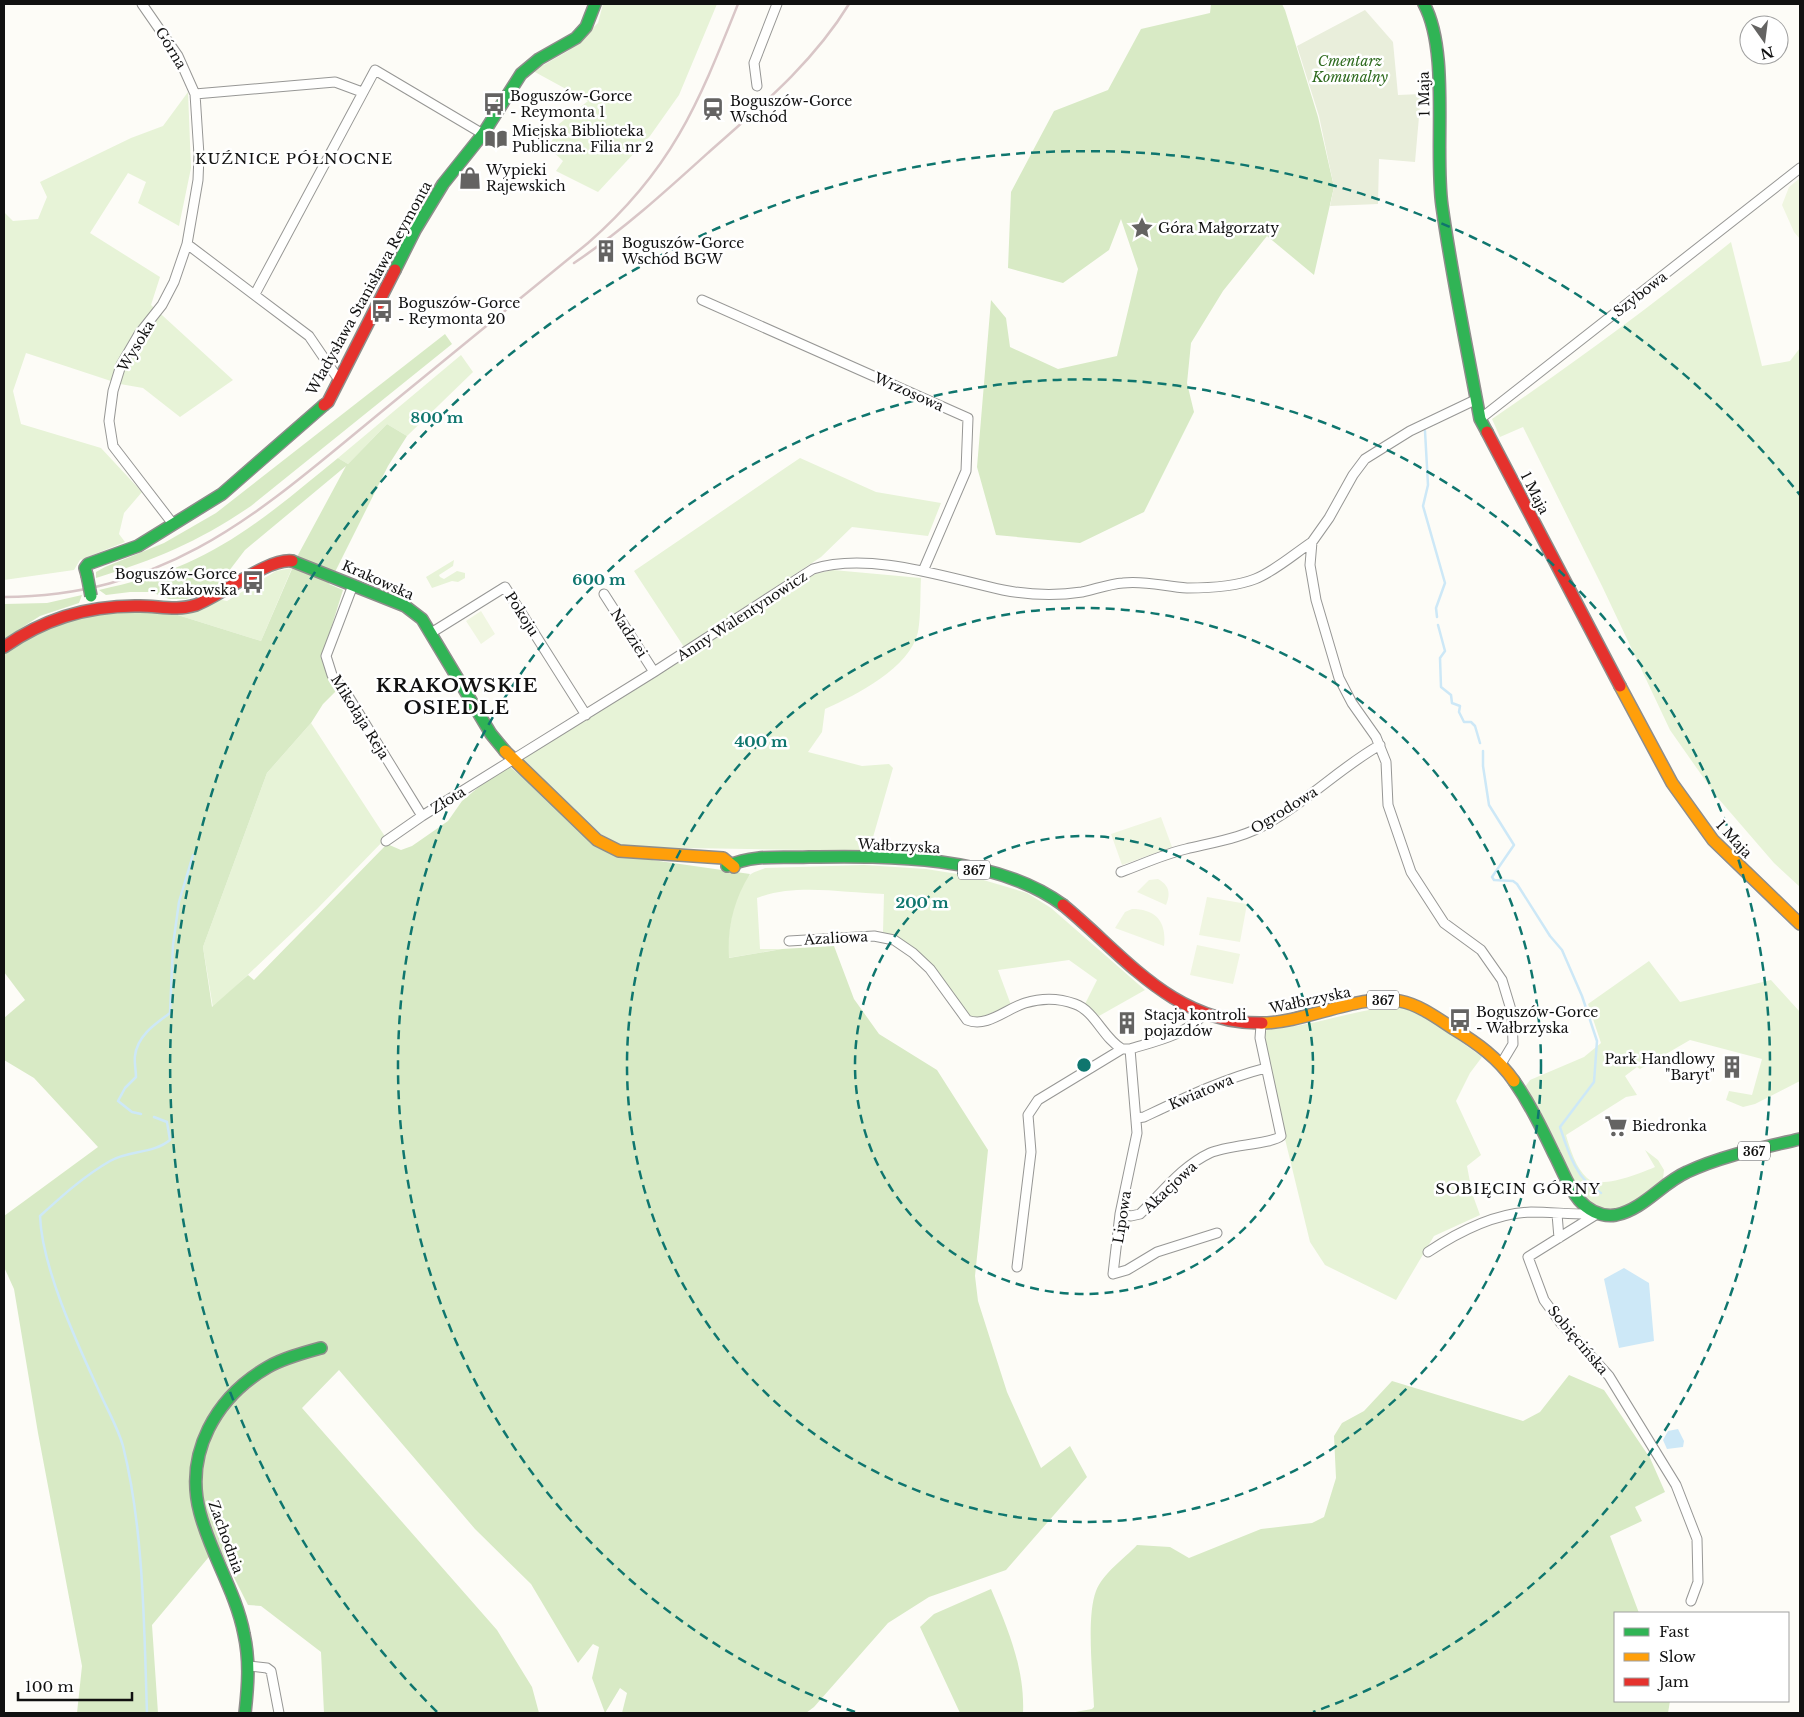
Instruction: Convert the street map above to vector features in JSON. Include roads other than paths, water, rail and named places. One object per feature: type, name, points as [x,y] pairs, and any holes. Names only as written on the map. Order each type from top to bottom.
[{"type":"street","name":"Górna","points":[[142,4],[178,56],[195,94]]},
{"type":"street","name":"Władysława Stanisława Reymonta","points":[[90,604],[85,568],[88,564],[138,546],[222,494],[328,402],[415,230],[443,184],[483,134],[521,74],[539,59],[576,38],[586,27],[595,4]]},
{"type":"street","points":[[757,86],[754,63],[777,4]]},
{"type":"street","name":"1 Maja","points":[[1424,4],[1430,14],[1433,26],[1438,66],[1439,158],[1442,205],[1475,400],[1480,419],[1569,592],[1672,783],[1713,840],[1800,924]]},
{"type":"street","points":[[255,294],[375,70],[483,134]]},
{"type":"street","points":[[195,94],[335,82],[362,92]]},
{"type":"street","name":"Wysoka","points":[[173,524],[113,446],[109,421],[113,391],[121,365],[139,334],[162,305],[174,282],[187,244],[198,180],[199,155],[195,94]]},
{"type":"street","name":"Szybowa","points":[[1480,419],[1800,168]]},
{"type":"street","points":[[187,244],[309,336],[339,380]]},
{"type":"street","name":"Wrzosowa","points":[[702,300],[968,418],[966,471],[923,571]]},
{"type":"street","points":[[1475,400],[1410,432],[1365,459],[1352,475],[1329,518],[1312,542],[1310,565],[1316,600],[1339,678],[1352,703],[1380,745],[1386,762],[1388,805],[1411,872],[1444,923],[1481,950],[1502,980],[1512,1013],[1513,1044],[1501,1064]]},
{"type":"street","name":"Anny Walentynowicz","points":[[512,760],[654,672],[813,569],[830,564],[846,563],[923,571],[1005,590],[1041,595],[1081,592],[1124,582],[1188,588],[1239,584],[1257,578],[1312,542]]},
{"type":"street","points":[[1293,555],[1303,557],[1310,565]]},
{"type":"street","name":"Krakowska","points":[[4,647],[34,626],[90,604],[176,608],[194,606],[272,564],[286,560],[295,561],[406,606],[422,619],[491,734],[512,760],[597,840],[619,851],[709,857],[719,859],[730,867]]},
{"type":"street","name":"Mikołaja Reja","points":[[350,584],[326,656],[332,675],[346,691],[422,816]]},
{"type":"street","name":"Pokoju","points":[[431,633],[505,587],[586,714]]},
{"type":"street","name":"Nadziei","points":[[604,594],[654,672]]},
{"type":"street","name":"Ogrodowa","points":[[1121,872],[1159,857],[1243,835],[1270,823],[1361,756],[1380,745]]},
{"type":"street","name":"Złota","points":[[386,842],[422,816],[512,760]]},
{"type":"street","name":"Wałbrzyska","points":[[730,867],[753,858],[922,860],[966,868],[1025,885],[1053,899],[1071,913],[1158,990],[1185,1006],[1230,1022],[1261,1025],[1309,1018],[1370,1002],[1390,999],[1407,1001],[1424,1009],[1456,1030],[1501,1064],[1519,1088],[1572,1190],[1580,1202],[1597,1214]]},
{"type":"street","name":"Azaliowa","points":[[789,941],[874,936],[894,940],[913,953],[930,969],[967,1020],[981,1022],[1038,1000],[1064,1000],[1077,1004],[1086,1010],[1109,1039],[1126,1049]]},
{"type":"street","points":[[1018,1267],[1031,1152],[1028,1115],[1038,1100],[1126,1049],[1184,1030],[1196,1024],[1204,1014]]},
{"type":"street","name":"Akacjowa","points":[[1120,1214],[1131,1216],[1140,1214],[1190,1165],[1211,1153],[1247,1143],[1277,1140],[1281,1136],[1260,1038],[1261,1025]]},
{"type":"street","name":"Lipowa","points":[[1126,1049],[1137,1118],[1134,1152],[1120,1214],[1114,1274],[1126,1270],[1157,1252],[1217,1233]]},
{"type":"street","name":"Kwiatowa","points":[[1137,1118],[1144,1117],[1201,1090],[1239,1075],[1266,1068]]},
{"type":"street","name":"367","points":[[1597,1214],[1617,1215],[1630,1209],[1676,1178],[1708,1163],[1800,1138]]},
{"type":"street","points":[[1428,1252],[1455,1234],[1486,1222],[1530,1212],[1597,1214]]},
{"type":"street","points":[[1557,1214],[1559,1238]]},
{"type":"street","name":"Sobięcińska","points":[[1597,1214],[1528,1256],[1544,1300],[1560,1322],[1609,1376],[1676,1485],[1696,1539],[1698,1582],[1691,1602]]},
{"type":"street","name":"Zachodnia","points":[[245,1713],[249,1666],[245,1632],[211,1543],[197,1500],[197,1466],[206,1432],[221,1405],[253,1374],[280,1360],[321,1348]]},
{"type":"street","points":[[249,1666],[267,1668],[271,1671],[279,1713]]},
{"type":"water","points":[[1624,1268],[1649,1283],[1654,1341],[1619,1348],[1604,1279]]},
{"type":"water","points":[[1678,1429],[1684,1441],[1683,1447],[1667,1449],[1663,1440],[1668,1431]]},
{"type":"waterway","points":[[1425,431],[1428,485],[1423,506],[1445,583],[1436,608],[1437,617]]},
{"type":"waterway","points":[[1438,625],[1445,651],[1440,658],[1441,687],[1451,695],[1452,703],[1460,706],[1459,712],[1464,722],[1471,722],[1475,726],[1480,743]]},
{"type":"waterway","points":[[1483,751],[1483,766],[1489,805],[1514,845],[1492,877],[1494,880],[1513,881],[1517,884],[1550,936],[1562,950],[1582,996],[1597,1041],[1594,1082],[1560,1127],[1574,1165],[1586,1181],[1601,1193]]},
{"type":"waterway","points":[[141,1114],[132,1112],[118,1101],[125,1088],[136,1077],[135,1058],[139,1042],[148,1031],[170,1013],[173,945],[179,902],[193,855]]},
{"type":"waterway","points":[[147,1713],[142,1579],[130,1478],[118,1432],[81,1351],[54,1282],[42,1236],[40,1216],[82,1180],[110,1161],[125,1155],[156,1148],[170,1140],[167,1122],[154,1117]]},
{"type":"railway","points":[[4,597],[64,593],[118,581],[167,563],[213,540],[299,480],[588,243],[617,216],[662,162],[680,134],[709,73],[738,4]]},
{"type":"railway","points":[[574,263],[643,210],[767,101],[803,65],[849,4]]},
{"type":"place","name":"Boguszów-Gorce - Reymonta 1","points":[[494,104]]},
{"type":"place","name":"Boguszów-Gorce Wschód","points":[[713,109]]},
{"type":"place","name":"Miejska Biblioteka Publiczna. Filia nr 2","points":[[496,139]]},
{"type":"place","name":"Wypieki Rajewskich","points":[[470,178]]},
{"type":"place","name":"Góra Małgorzaty","points":[[1142,228]]},
{"type":"place","name":"Boguszów-Gorce Wschód BGW","points":[[606,251]]},
{"type":"place","name":"Boguszów-Gorce - Reymonta 20","points":[[382,311]]},
{"type":"place","name":"Boguszów-Gorce - Krakowska","points":[[253,582]]},
{"type":"place","name":"Boguszów-Gorce - Wałbrzyska","points":[[1460,1020]]},
{"type":"place","name":"Stacja kontroli pojazdów","points":[[1127,1023]]},
{"type":"place","name":"Park Handlowy \"Baryt\"","points":[[1732,1067]]},
{"type":"place","name":"Biedronka","points":[[1616,1126]]},
{"type":"district","name":"KUŹNICE PÓŁNOCNE","points":[[294,158]]},
{"type":"district","name":"KRAKOWSKIE OSIEDLE","points":[[457,696]]},
{"type":"district","name":"SOBIĘCIN GÓRNY","points":[[1518,1188]]},
{"type":"park label","name":"Cmentarz Komunalny","points":[[1350,69]]}]
